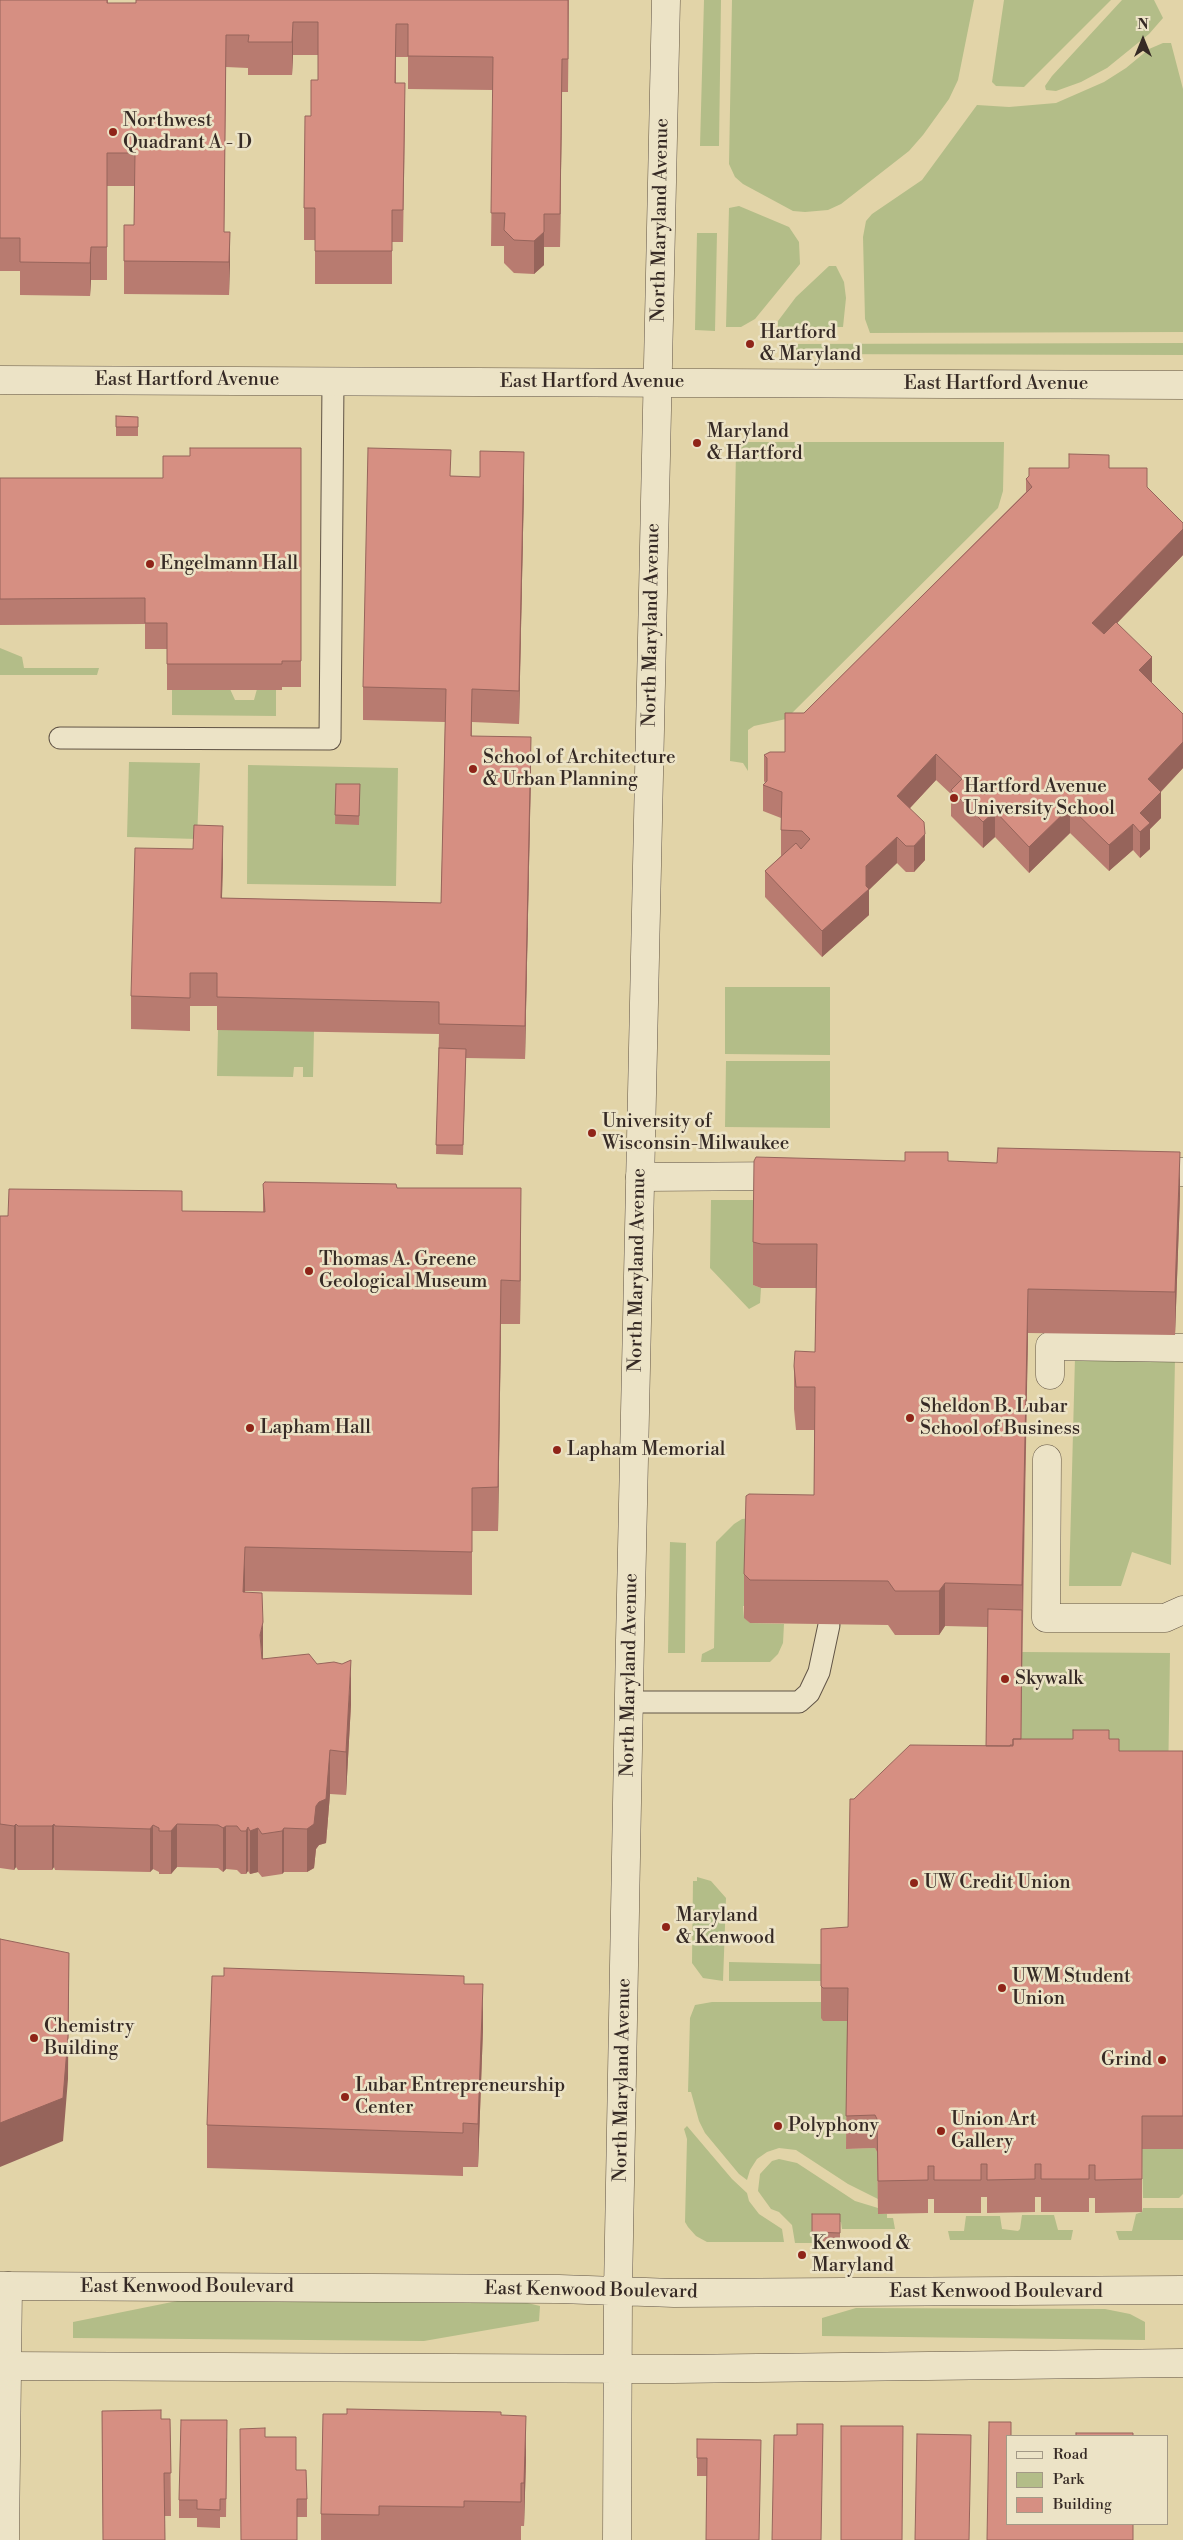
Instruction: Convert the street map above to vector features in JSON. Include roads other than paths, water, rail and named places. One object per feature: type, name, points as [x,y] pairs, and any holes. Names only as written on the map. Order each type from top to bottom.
[{"type":"street","name":"North Maryland Avenue","points":[[617,2540],[618,2291],[666,0]]},
{"type":"street","name":"East Hartford Avenue","points":[[0,380],[1183,385]]},
{"type":"street","points":[[1111,1172],[1183,1172]]},
{"type":"street","points":[[640,1178],[812,1176]]},
{"type":"street","points":[[1050,1375],[1050,1346],[1183,1348]]},
{"type":"street","points":[[1047,1459],[1046,1618],[1165,1618],[1183,1610]]},
{"type":"street","points":[[4,2286],[5,2540]]},
{"type":"street","name":"East Kenwood Boulevard","points":[[4,2286],[821,2293],[1183,2290]]},
{"type":"street","points":[[3,2366],[618,2368],[1183,2363]]},
{"type":"lane","points":[[60,738],[330,739],[333,381]]},
{"type":"lane","points":[[630,1702],[799,1702],[809,1693],[819,1672],[829,1625]]},
{"type":"place","name":"Northwest Quadrant A - D","points":[[113,132]]},
{"type":"place","name":"Hartford & Maryland","points":[[750,344]]},
{"type":"place","name":"Maryland & Hartford","points":[[697,443]]},
{"type":"place","name":"Engelmann Hall","points":[[150,564]]},
{"type":"place","name":"School of Architecture & Urban Planning","points":[[473,769]]},
{"type":"place","name":"Hartford Avenue University School","points":[[954,798]]},
{"type":"place","name":"University of Wisconsin-Milwaukee","points":[[592,1133]]},
{"type":"place","name":"Thomas A. Greene Geological Museum","points":[[309,1271]]},
{"type":"place","name":"Sheldon B. Lubar School of Business","points":[[910,1418]]},
{"type":"place","name":"Lapham Hall","points":[[250,1428]]},
{"type":"place","name":"Lapham Memorial","points":[[557,1450]]},
{"type":"place","name":"Skywalk","points":[[1005,1679]]},
{"type":"place","name":"UW Credit Union","points":[[914,1883]]},
{"type":"place","name":"Maryland & Kenwood","points":[[666,1927]]},
{"type":"place","name":"UWM Student Union","points":[[1002,1988]]},
{"type":"place","name":"Chemistry Building","points":[[34,2038]]},
{"type":"place","name":"Grind","points":[[1162,2060]]},
{"type":"place","name":"Lubar Entrepreneurship Center","points":[[345,2097]]},
{"type":"place","name":"Polyphony","points":[[778,2126]]},
{"type":"place","name":"Union Art Gallery","points":[[941,2131]]},
{"type":"place","name":"Kenwood & Maryland","points":[[802,2255]]}]
